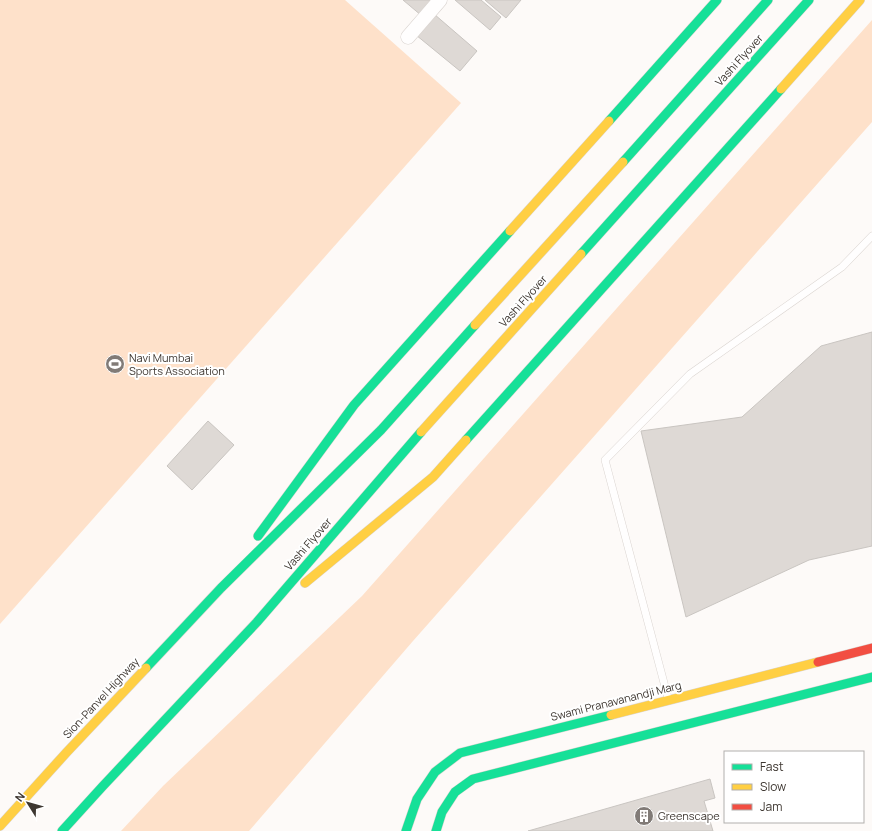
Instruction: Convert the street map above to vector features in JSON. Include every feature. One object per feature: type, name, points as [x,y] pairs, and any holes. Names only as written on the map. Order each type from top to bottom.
[{"type":"main road","points":[[221,588],[354,405],[717,0]]},
{"type":"main road","name":"Vashi Flyover","points":[[221,588],[382,430],[768,0]]},
{"type":"main road","name":"Vashi Flyover","points":[[257,622],[404,451],[809,0]]},
{"type":"main road","points":[[62,831],[257,622],[433,477],[860,0]]},
{"type":"main road","name":"Sion-Panvel Highway","points":[[0,826],[66,753],[221,588]]},
{"type":"main road","name":"Swami Pranavanandji Marg","points":[[406,831],[417,799],[435,772],[460,753],[872,648]]},
{"type":"main road","points":[[436,831],[442,812],[455,792],[473,779],[872,677]]},
{"type":"street","points":[[408,37],[440,0]]},
{"type":"lane","points":[[669,700],[605,460],[690,374],[842,267],[872,236]]},
{"type":"shaded area","name":"Navi Mumbai Sports Association","points":[[0,0],[345,0],[461,103],[0,624]]},
{"type":"shaded area","points":[[872,20],[872,122],[413,641],[249,831],[121,831],[163,786],[362,596]]},
{"type":"building","points":[[403,0],[435,0],[422,16]]},
{"type":"building","points":[[455,0],[481,0],[501,17],[490,30]]},
{"type":"building","points":[[485,0],[521,0],[506,18]]},
{"type":"building","points":[[434,14],[477,51],[460,71],[416,35]]},
{"type":"building","points":[[872,332],[872,546],[809,560],[686,617],[641,431],[742,417],[821,346]]},
{"type":"building","points":[[208,421],[234,445],[192,490],[167,466]]},
{"type":"building","name":"Greenscape","points":[[710,779],[715,798],[704,801],[713,831],[528,831]]},
{"type":"traffic: fast","points":[[609,121],[717,0]]},
{"type":"traffic: fast","points":[[623,162],[768,0]]},
{"type":"traffic: fast","points":[[581,254],[809,0]]},
{"type":"traffic: fast","points":[[466,440],[781,89]]},
{"type":"traffic: fast","points":[[258,536],[354,405],[510,231]]},
{"type":"traffic: fast","points":[[146,668],[221,588],[381,430],[475,325]]},
{"type":"traffic: fast","points":[[62,831],[257,622],[421,432]]},
{"type":"traffic: fast","points":[[436,831],[442,812],[455,792],[473,779],[872,677]]},
{"type":"traffic: fast","points":[[406,831],[417,799],[435,772],[460,753],[611,715]]},
{"type":"traffic: slow","points":[[781,89],[860,0]]},
{"type":"traffic: slow","points":[[510,231],[609,121]]},
{"type":"traffic: slow","points":[[475,325],[623,162]]},
{"type":"traffic: slow","points":[[421,432],[581,254]]},
{"type":"traffic: slow","points":[[305,583],[433,477],[466,440]]},
{"type":"traffic: slow","points":[[611,715],[818,662]]},
{"type":"traffic: slow","points":[[0,826],[146,668]]},
{"type":"traffic: jam","points":[[818,662],[872,648]]},
{"type":"place","name":"Navi Mumbai Sports Association","points":[[115,364]]},
{"type":"place","name":"Greenscape","points":[[644,816]]}]
